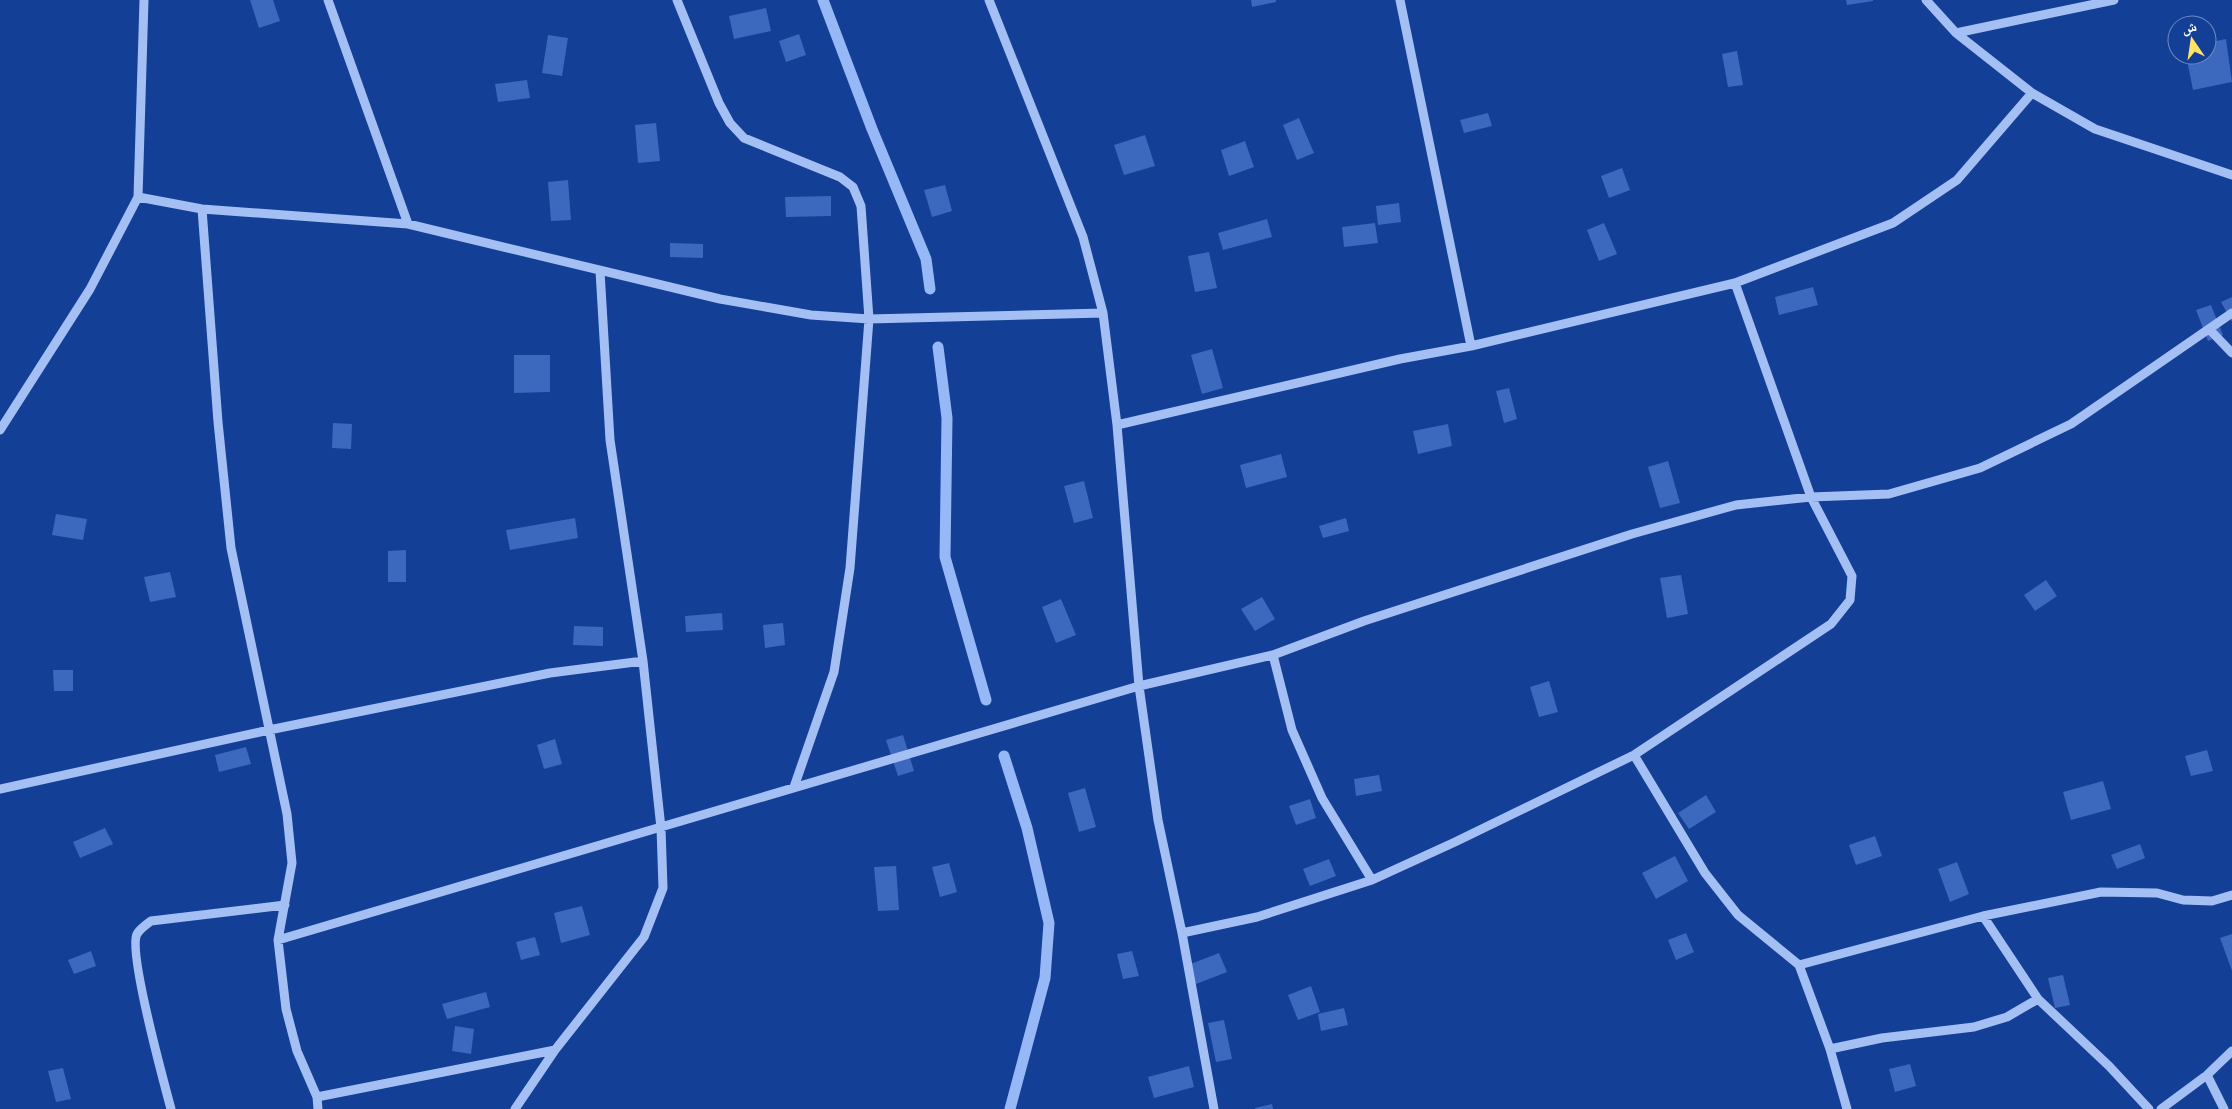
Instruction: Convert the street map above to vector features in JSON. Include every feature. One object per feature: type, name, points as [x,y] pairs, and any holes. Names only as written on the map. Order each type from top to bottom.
[{"type":"street","points":[[0,430],[90,289],[138,197],[144,0]]},
{"type":"street","points":[[328,0],[408,224]]},
{"type":"street","points":[[676,0],[719,103],[730,123],[744,138],[840,177],[853,187],[861,206],[869,319],[850,568],[834,672],[794,787]]},
{"type":"street","points":[[989,0],[1083,237],[1102,313],[1117,425],[1139,686],[1158,820],[1182,932],[1214,1109]]},
{"type":"street","points":[[1400,0],[1471,346]]},
{"type":"street","points":[[1926,0],[1956,33],[2032,93],[2095,129],[2232,175]]},
{"type":"street","points":[[1956,33],[2114,0]]},
{"type":"street","points":[[1117,425],[1400,360],[1471,346],[1735,283],[1893,223],[1958,180],[2032,93]]},
{"type":"street","points":[[138,197],[202,209],[408,224],[720,299],[810,315],[869,319],[1102,313]]},
{"type":"street","points":[[202,209],[218,422],[231,548],[287,814],[292,863],[278,940],[286,1010],[297,1051],[317,1097],[318,1109]]},
{"type":"street","points":[[515,1109],[555,1050],[644,937],[663,888],[661,828],[643,661],[610,440],[600,271]]},
{"type":"street","points":[[1182,932],[1257,917],[1372,880],[1456,842],[1634,755],[1831,624],[1850,600],[1852,576],[1810,497],[1735,283]]},
{"type":"street","points":[[278,940],[1139,686],[1273,655],[1364,621],[1632,534],[1736,506],[1810,497],[1889,494],[1980,468],[2071,424],[2232,313]]},
{"type":"street","points":[[2209,329],[2232,353]]},
{"type":"street","points":[[1273,655],[1292,730],[1322,798],[1372,880]]},
{"type":"street","points":[[0,789],[268,730],[550,673],[643,661]]},
{"type":"street","points":[[1634,755],[1705,873],[1738,915],[1799,965],[1830,1049],[1845,1108]]},
{"type":"street","points":[[1799,965],[1983,916],[2101,892],[2157,893],[2183,900],[2212,901],[2232,895]]},
{"type":"street","points":[[171,1109],[144,999],[135,948],[137,933],[151,921],[285,905]]},
{"type":"street","points":[[1983,916],[2038,999],[2109,1066],[2150,1109]]},
{"type":"street","points":[[1830,1049],[1882,1038],[1974,1027],[2007,1017],[2038,999]]},
{"type":"street","points":[[317,1097],[555,1050]]},
{"type":"street","points":[[2162,1109],[2207,1075],[2232,1051]]},
{"type":"street","points":[[2207,1075],[2224,1109]]},
{"type":"building","points":[[250,0],[273,0],[280,21],[259,28]]},
{"type":"building","points":[[1251,0],[1276,0],[1276,2],[1252,7]]},
{"type":"building","points":[[1846,0],[1873,0],[1873,1],[1847,5]]},
{"type":"building","points":[[766,8],[771,31],[734,39],[729,16]]},
{"type":"building","points":[[799,34],[806,55],[786,62],[779,41]]},
{"type":"building","points":[[548,35],[568,38],[562,76],[542,73]]},
{"type":"building","points":[[2226,39],[2232,82],[2193,90],[2188,65],[2217,65],[2217,41]]},
{"type":"building","points":[[1737,51],[1743,85],[1728,87],[1722,54]]},
{"type":"building","points":[[527,80],[530,98],[498,102],[495,84]]},
{"type":"building","points":[[1488,113],[1492,126],[1464,133],[1460,120]]},
{"type":"building","points":[[1299,118],[1314,153],[1297,160],[1283,125]]},
{"type":"building","points":[[656,123],[660,161],[638,163],[635,125]]},
{"type":"building","points":[[1145,135],[1155,166],[1124,175],[1114,145]]},
{"type":"building","points":[[1245,141],[1254,167],[1229,176],[1221,150]]},
{"type":"building","points":[[1622,168],[1630,190],[1609,198],[1601,176]]},
{"type":"building","points":[[568,180],[571,220],[551,221],[548,182]]},
{"type":"building","points":[[945,185],[952,211],[932,217],[924,190]]},
{"type":"building","points":[[831,196],[831,216],[786,217],[785,197]]},
{"type":"building","points":[[1399,203],[1401,222],[1378,225],[1376,206]]},
{"type":"building","points":[[1267,219],[1272,237],[1223,250],[1218,233]]},
{"type":"building","points":[[1375,223],[1378,243],[1344,247],[1342,227]]},
{"type":"building","points":[[1604,223],[1617,254],[1599,261],[1587,230]]},
{"type":"building","points":[[670,243],[703,244],[703,258],[670,257]]},
{"type":"building","points":[[1209,252],[1217,288],[1195,292],[1188,256]]},
{"type":"building","points":[[1813,287],[1818,305],[1779,315],[1775,297]]},
{"type":"building","points":[[2232,297],[2232,322],[2221,302]]},
{"type":"building","points":[[2211,305],[2223,335],[2208,341],[2196,310]]},
{"type":"building","points":[[1212,349],[1223,388],[1202,394],[1191,355]]},
{"type":"building","points":[[514,355],[550,355],[550,392],[514,393]]},
{"type":"building","points":[[1509,388],[1517,419],[1504,423],[1496,391]]},
{"type":"building","points":[[333,423],[352,424],[351,449],[332,448]]},
{"type":"building","points":[[1448,424],[1452,446],[1418,454],[1413,431]]},
{"type":"building","points":[[1281,454],[1287,477],[1246,488],[1240,465]]},
{"type":"building","points":[[1668,461],[1680,503],[1660,508],[1648,467]]},
{"type":"building","points":[[1084,481],[1093,518],[1074,523],[1064,486]]},
{"type":"building","points":[[56,514],[87,519],[83,540],[52,535]]},
{"type":"building","points":[[575,518],[578,538],[510,550],[506,530]]},
{"type":"building","points":[[1346,518],[1349,531],[1323,538],[1319,526]]},
{"type":"building","points":[[406,550],[406,582],[388,582],[388,551]]},
{"type":"building","points":[[170,572],[176,597],[150,602],[144,577]]},
{"type":"building","points":[[1681,575],[1688,614],[1667,618],[1660,578]]},
{"type":"building","points":[[2046,580],[2057,596],[2035,611],[2024,595]]},
{"type":"building","points":[[1262,597],[1275,619],[1255,631],[1241,609]]},
{"type":"building","points":[[1061,599],[1076,635],[1056,643],[1042,607]]},
{"type":"building","points":[[722,613],[723,630],[686,632],[685,616]]},
{"type":"building","points":[[783,623],[785,645],[765,648],[763,625]]},
{"type":"building","points":[[574,626],[603,627],[603,646],[573,645]]},
{"type":"building","points":[[53,670],[73,670],[73,691],[54,691]]},
{"type":"building","points":[[1549,681],[1558,712],[1539,717],[1530,687]]},
{"type":"building","points":[[903,735],[914,771],[898,776],[886,740]]},
{"type":"building","points":[[555,739],[562,764],[544,769],[537,745]]},
{"type":"building","points":[[246,747],[251,764],[219,772],[215,755]]},
{"type":"building","points":[[2207,750],[2213,771],[2191,776],[2185,756]]},
{"type":"building","points":[[1379,775],[1382,791],[1356,796],[1354,779]]},
{"type":"building","points":[[2103,781],[2111,809],[2071,820],[2063,792]]},
{"type":"building","points":[[1085,788],[1096,827],[1079,832],[1068,793]]},
{"type":"building","points":[[1706,795],[1716,812],[1689,829],[1678,813]]},
{"type":"building","points":[[1310,799],[1316,818],[1296,825],[1289,806]]},
{"type":"building","points":[[105,828],[113,844],[80,858],[73,842]]},
{"type":"building","points":[[1875,836],[1882,856],[1856,865],[1849,845]]},
{"type":"building","points":[[2140,844],[2145,858],[2117,869],[2111,855]]},
{"type":"building","points":[[1675,856],[1688,881],[1656,899],[1642,873]]},
{"type":"building","points":[[1329,859],[1336,876],[1310,886],[1303,869]]},
{"type":"building","points":[[1957,862],[1969,894],[1950,902],[1938,869]]},
{"type":"building","points":[[949,863],[957,892],[940,897],[932,867]]},
{"type":"building","points":[[896,866],[899,910],[878,911],[874,867]]},
{"type":"building","points":[[582,906],[590,935],[561,943],[554,913]]},
{"type":"building","points":[[1686,933],[1694,952],[1676,960],[1668,940]]},
{"type":"building","points":[[2232,934],[2232,971],[2220,938]]},
{"type":"building","points":[[535,937],[540,955],[521,960],[516,942]]},
{"type":"building","points":[[91,951],[96,966],[74,974],[68,960]]},
{"type":"building","points":[[1132,951],[1139,976],[1123,979],[1117,954]]},
{"type":"building","points":[[1219,953],[1227,972],[1196,984],[1188,965]]},
{"type":"building","points":[[2063,975],[2070,1005],[2055,1008],[2048,978]]},
{"type":"building","points":[[1311,986],[1320,1012],[1298,1020],[1288,995]]},
{"type":"building","points":[[486,992],[490,1007],[447,1019],[442,1004]]},
{"type":"building","points":[[1344,1008],[1348,1025],[1321,1031],[1318,1014]]},
{"type":"building","points":[[1224,1020],[1232,1059],[1216,1062],[1208,1023]]},
{"type":"building","points":[[455,1026],[474,1029],[471,1054],[452,1051]]},
{"type":"building","points":[[1910,1064],[1916,1086],[1895,1092],[1889,1069]]},
{"type":"building","points":[[1189,1066],[1194,1087],[1154,1098],[1148,1077]]},
{"type":"building","points":[[63,1068],[71,1099],[56,1102],[48,1071]]},
{"type":"building","points":[[1272,1104],[1273,1109],[1255,1109],[1255,1108]]},
{"type":"waterway","points":[[823,0],[872,129],[926,259],[930,289]]},
{"type":"waterway","points":[[938,347],[947,418],[945,557],[986,700]]},
{"type":"waterway","points":[[1004,756],[1027,828],[1049,923],[1045,978],[1010,1109]]}]
